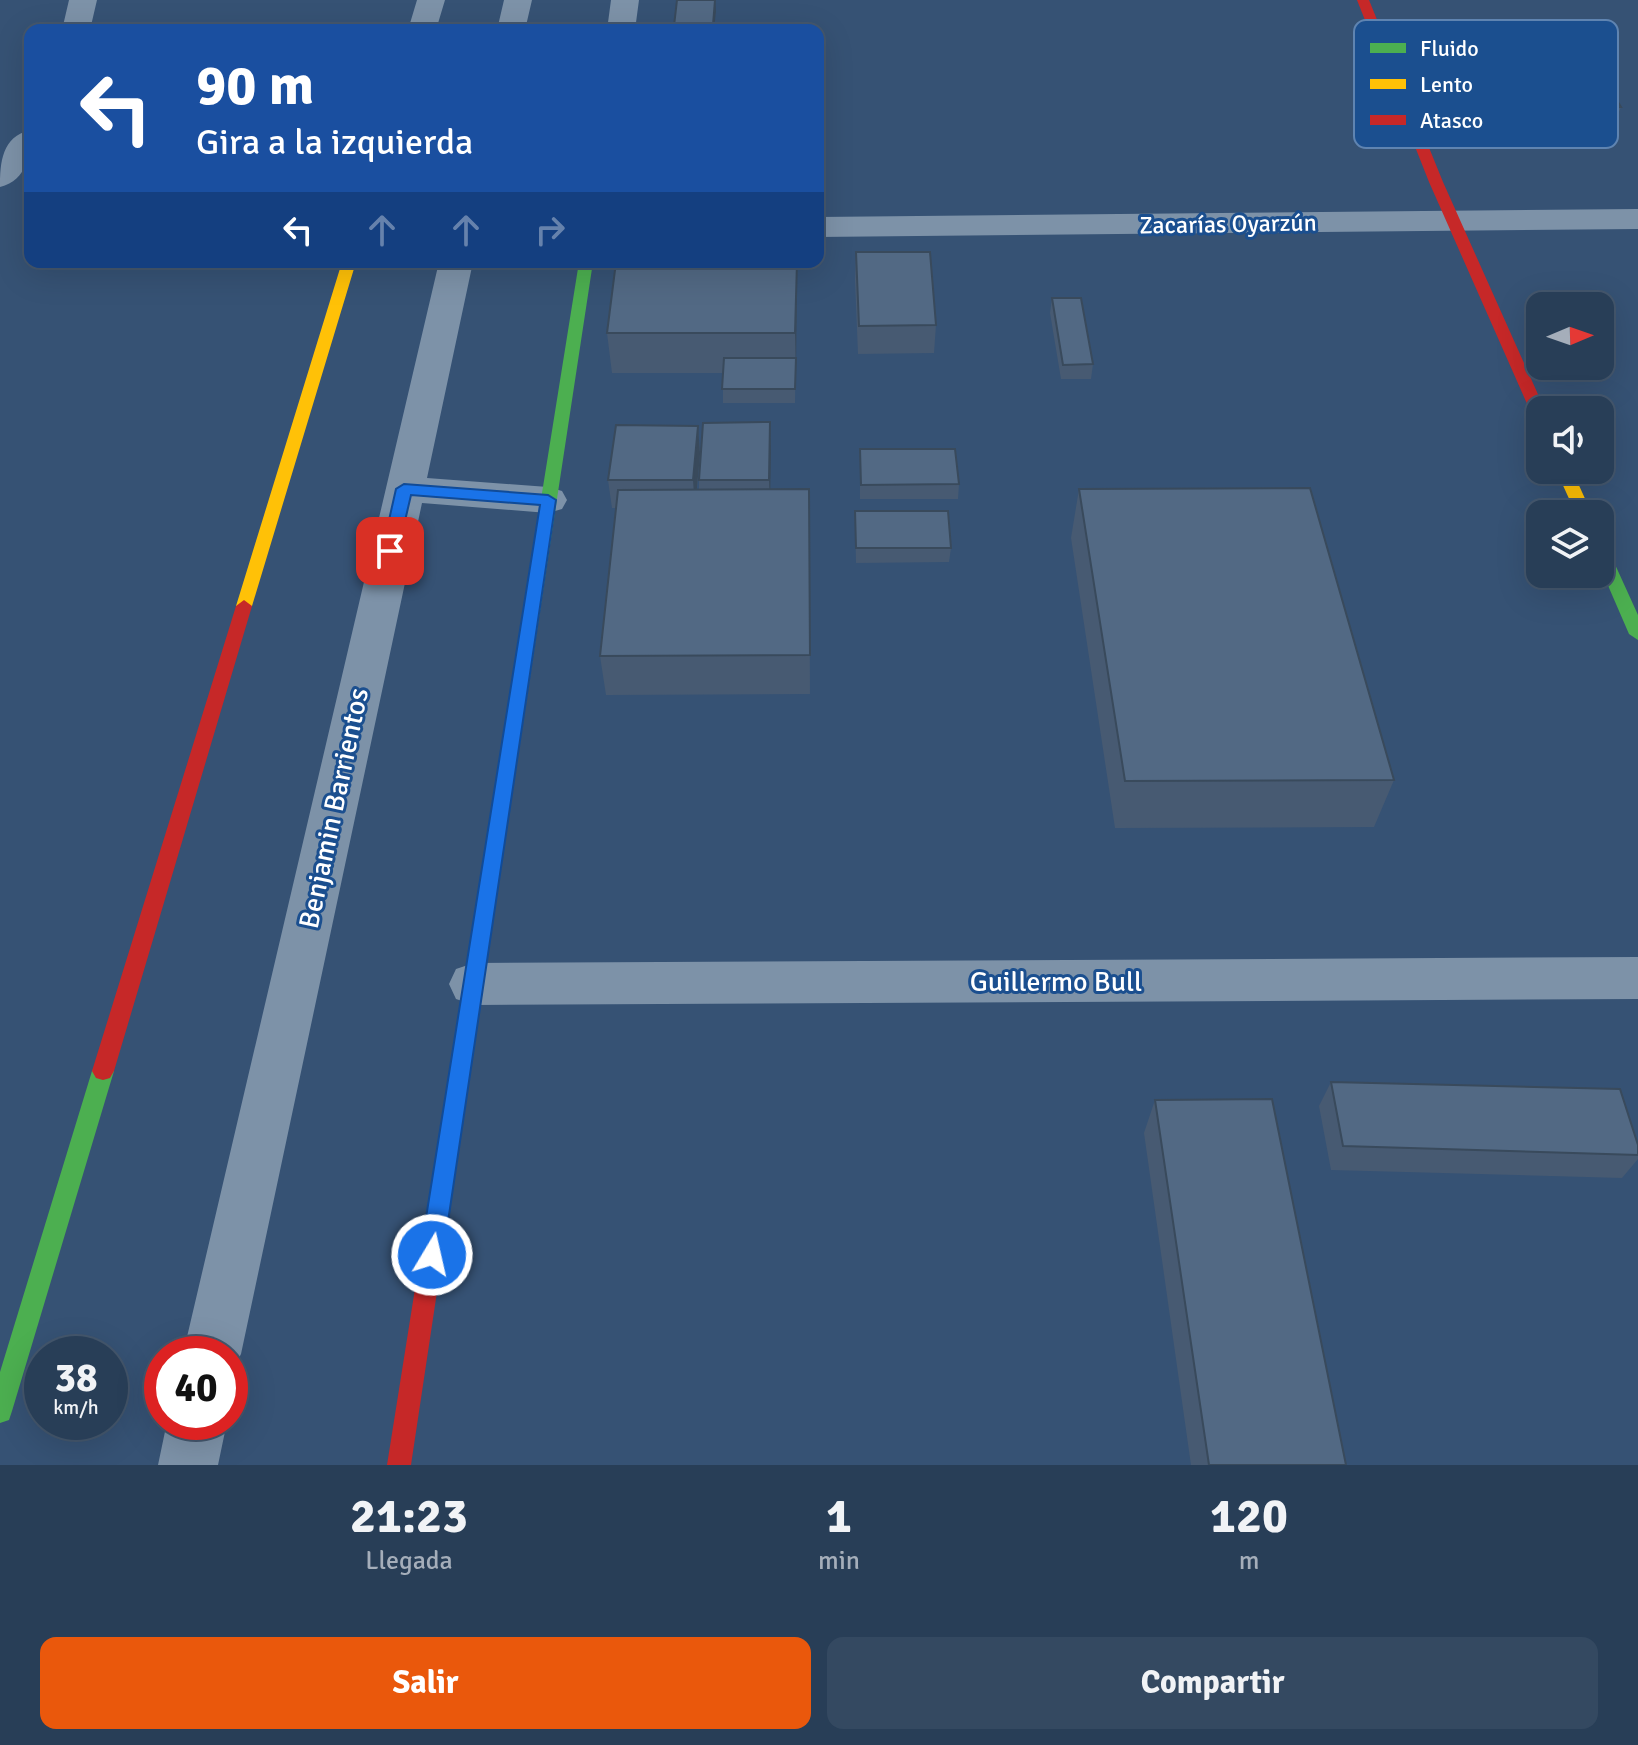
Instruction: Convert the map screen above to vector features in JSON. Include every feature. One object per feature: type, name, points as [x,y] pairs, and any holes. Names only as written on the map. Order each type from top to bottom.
[{"type":"street","points":[[77,24],[83,0]]},
{"type":"street","points":[[424,24],[431,0]]},
{"type":"street","points":[[512,24],[518,0]]},
{"type":"street","points":[[622,24],[625,0]]},
{"type":"street","points":[[1363,0],[1371,20]]},
{"type":"street","points":[[0,177],[24,147]]},
{"type":"street","points":[[1423,148],[1531,396]]},
{"type":"street","name":"Zacarías Oyarzún","points":[[824,227],[1638,219]]},
{"type":"street","points":[[0,1411],[347,268]]},
{"type":"street","name":"Benjamin Barrientos","points":[[216,1336],[455,268]]},
{"type":"street","points":[[399,1465],[585,268]]},
{"type":"street","points":[[404,489],[548,500]]},
{"type":"street","points":[[1614,580],[1638,634]]},
{"type":"street","name":"Guillermo Bull","points":[[474,984],[1638,978]]},
{"type":"street","points":[[188,1465],[193,1440]]},
{"type":"building","points":[[677,0],[715,0],[713,24],[674,24]]},
{"type":"building","points":[[856,252],[930,252],[936,325],[859,326]]},
{"type":"building","points":[[615,268],[797,268],[795,333],[607,333]]},
{"type":"building","points":[[1052,298],[1081,298],[1093,364],[1063,365]]},
{"type":"building","points":[[724,358],[796,358],[795,389],[722,389]]},
{"type":"building","points":[[770,422],[769,480],[699,480],[703,423]]},
{"type":"building","points":[[616,425],[698,426],[693,480],[608,480]]},
{"type":"building","points":[[860,449],[955,449],[959,484],[861,485]]},
{"type":"building","points":[[1310,488],[1394,780],[1125,781],[1079,489]]},
{"type":"building","points":[[809,489],[810,655],[600,656],[618,490]]},
{"type":"building","points":[[855,511],[948,511],[951,548],[856,548]]},
{"type":"building","points":[[1331,1082],[1620,1089],[1638,1145],[1638,1155],[1343,1146]]},
{"type":"building","points":[[1272,1099],[1346,1465],[1209,1465],[1155,1100]]},
{"type":"traffic: fast","points":[[471,999],[585,268]]},
{"type":"traffic: fast","points":[[1614,580],[1638,634]]},
{"type":"traffic: fast","points":[[0,1411],[103,1071]]},
{"type":"traffic: slow","points":[[244,606],[347,268]]},
{"type":"traffic: slow","points":[[1570,484],[1578,500]]},
{"type":"traffic: jam","points":[[1363,0],[1371,20]]},
{"type":"traffic: jam","points":[[1422,148],[1532,396]]},
{"type":"traffic: jam","points":[[103,1071],[244,606]]},
{"type":"traffic: jam","points":[[399,1465],[471,999]]},
{"type":"route","points":[[390,551],[404,489],[548,500],[432,1255]]}]
